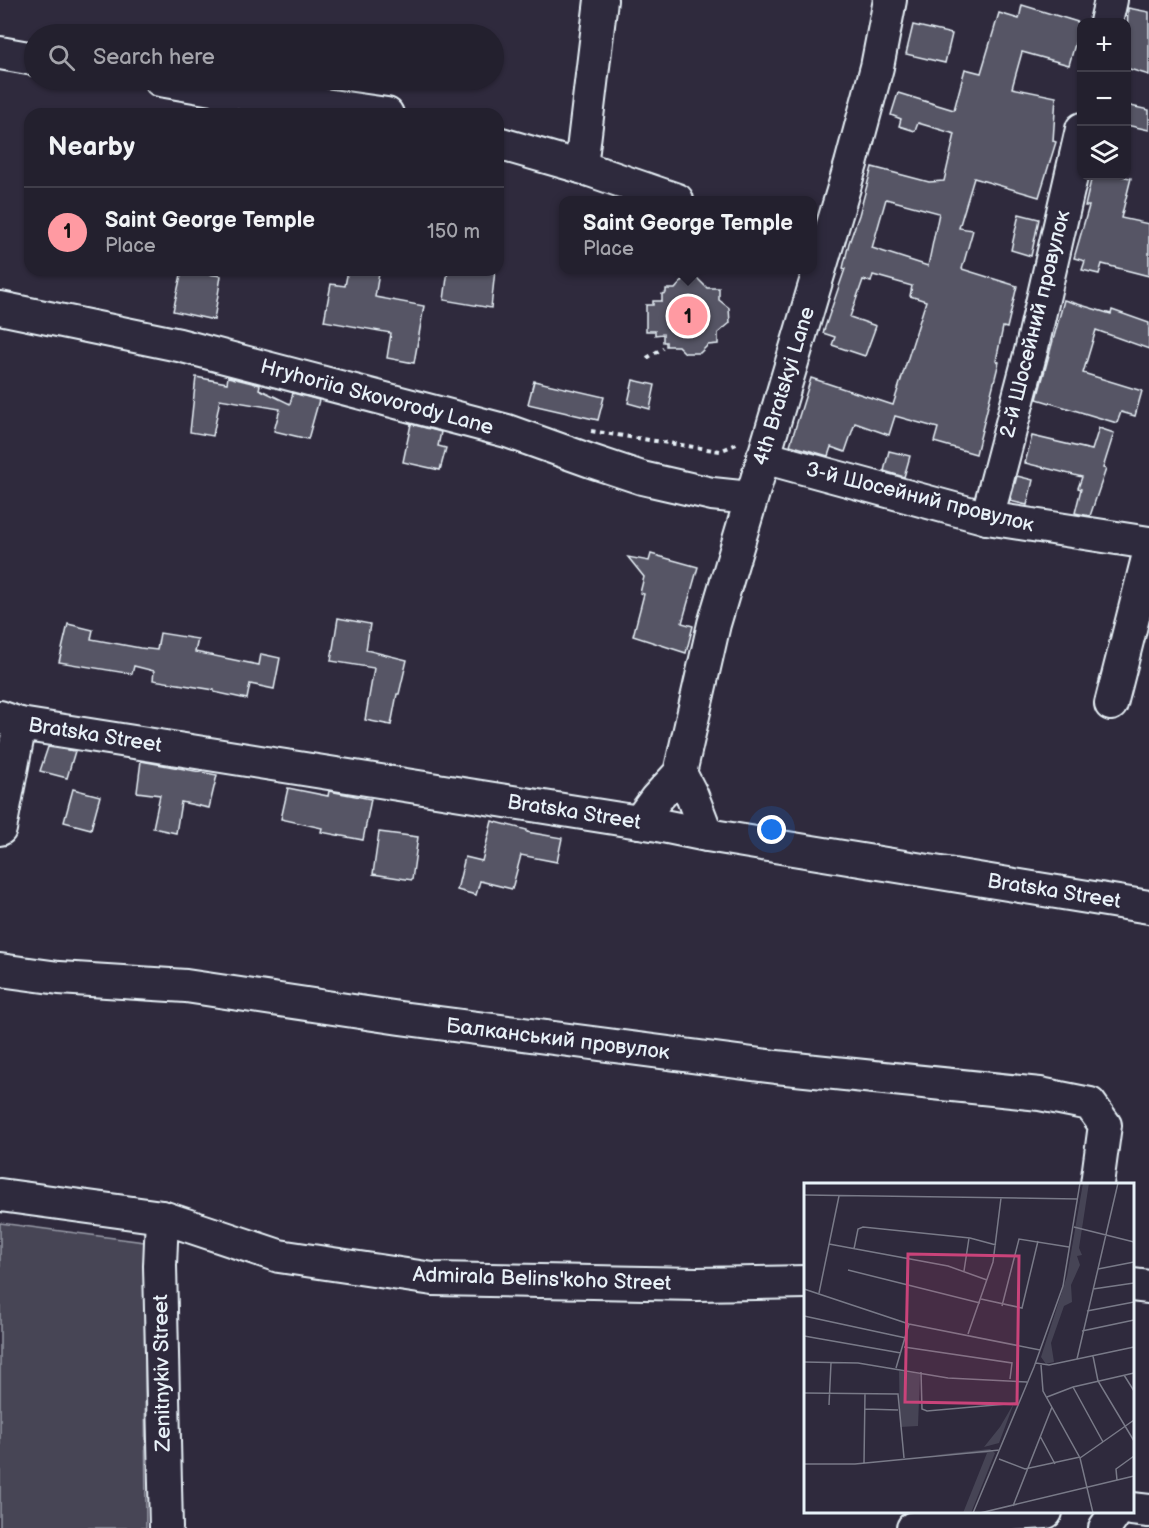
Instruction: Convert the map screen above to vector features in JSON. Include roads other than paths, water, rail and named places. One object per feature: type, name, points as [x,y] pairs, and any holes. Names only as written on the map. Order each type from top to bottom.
[{"type":"street","points":[[581,167],[601,0]]},
{"type":"street","name":"4th Bratskyi Lane","points":[[818,250],[851,164],[877,67],[890,0]]},
{"type":"street","points":[[1107,18],[1111,0]]},
{"type":"street","points":[[0,53],[24,57]]},
{"type":"street","points":[[221,90],[344,108]]},
{"type":"street","points":[[504,145],[581,167],[663,196]]},
{"type":"street","name":"2-й Шосейний провулок","points":[[987,519],[1032,346],[1077,151]]},
{"type":"street","name":"4th Bratskyi Lane","points":[[639,822],[680,773],[714,624],[776,416],[812,274]]},
{"type":"street","name":"Hryhoriia Skovorody Lane","points":[[0,308],[179,345],[507,431],[642,478],[712,494],[750,498]]},
{"type":"street","name":"3-й Шосейний провулок","points":[[763,457],[987,519],[1149,543]]},
{"type":"street","points":[[1111,704],[1149,554]]},
{"type":"street","points":[[0,829],[10,720]]},
{"type":"street","name":"Bratska Street","points":[[10,720],[1149,907]]},
{"type":"street","points":[[680,773],[692,796],[707,835]]},
{"type":"street","name":"Балканський провулок","points":[[0,970],[59,978],[186,986],[400,1018],[776,1067],[1040,1094],[1090,1104],[1105,1125],[1097,1183]]},
{"type":"street","name":"Admirala Belins'koho Street","points":[[0,1194],[162,1217],[279,1256],[433,1279],[697,1284],[804,1282]]},
{"type":"street","name":"Zenitnykiv Street","points":[[162,1217],[160,1266],[166,1528]]},
{"type":"street","points":[[1134,1285],[1149,1287]]},
{"type":"street","points":[[1134,1509],[1149,1511]]},
{"type":"street","points":[[913,1528],[1029,1513]]},
{"type":"street","points":[[1105,1528],[1115,1513]]},
{"type":"place","name":"Saint George Temple","points":[[688,316]]}]
